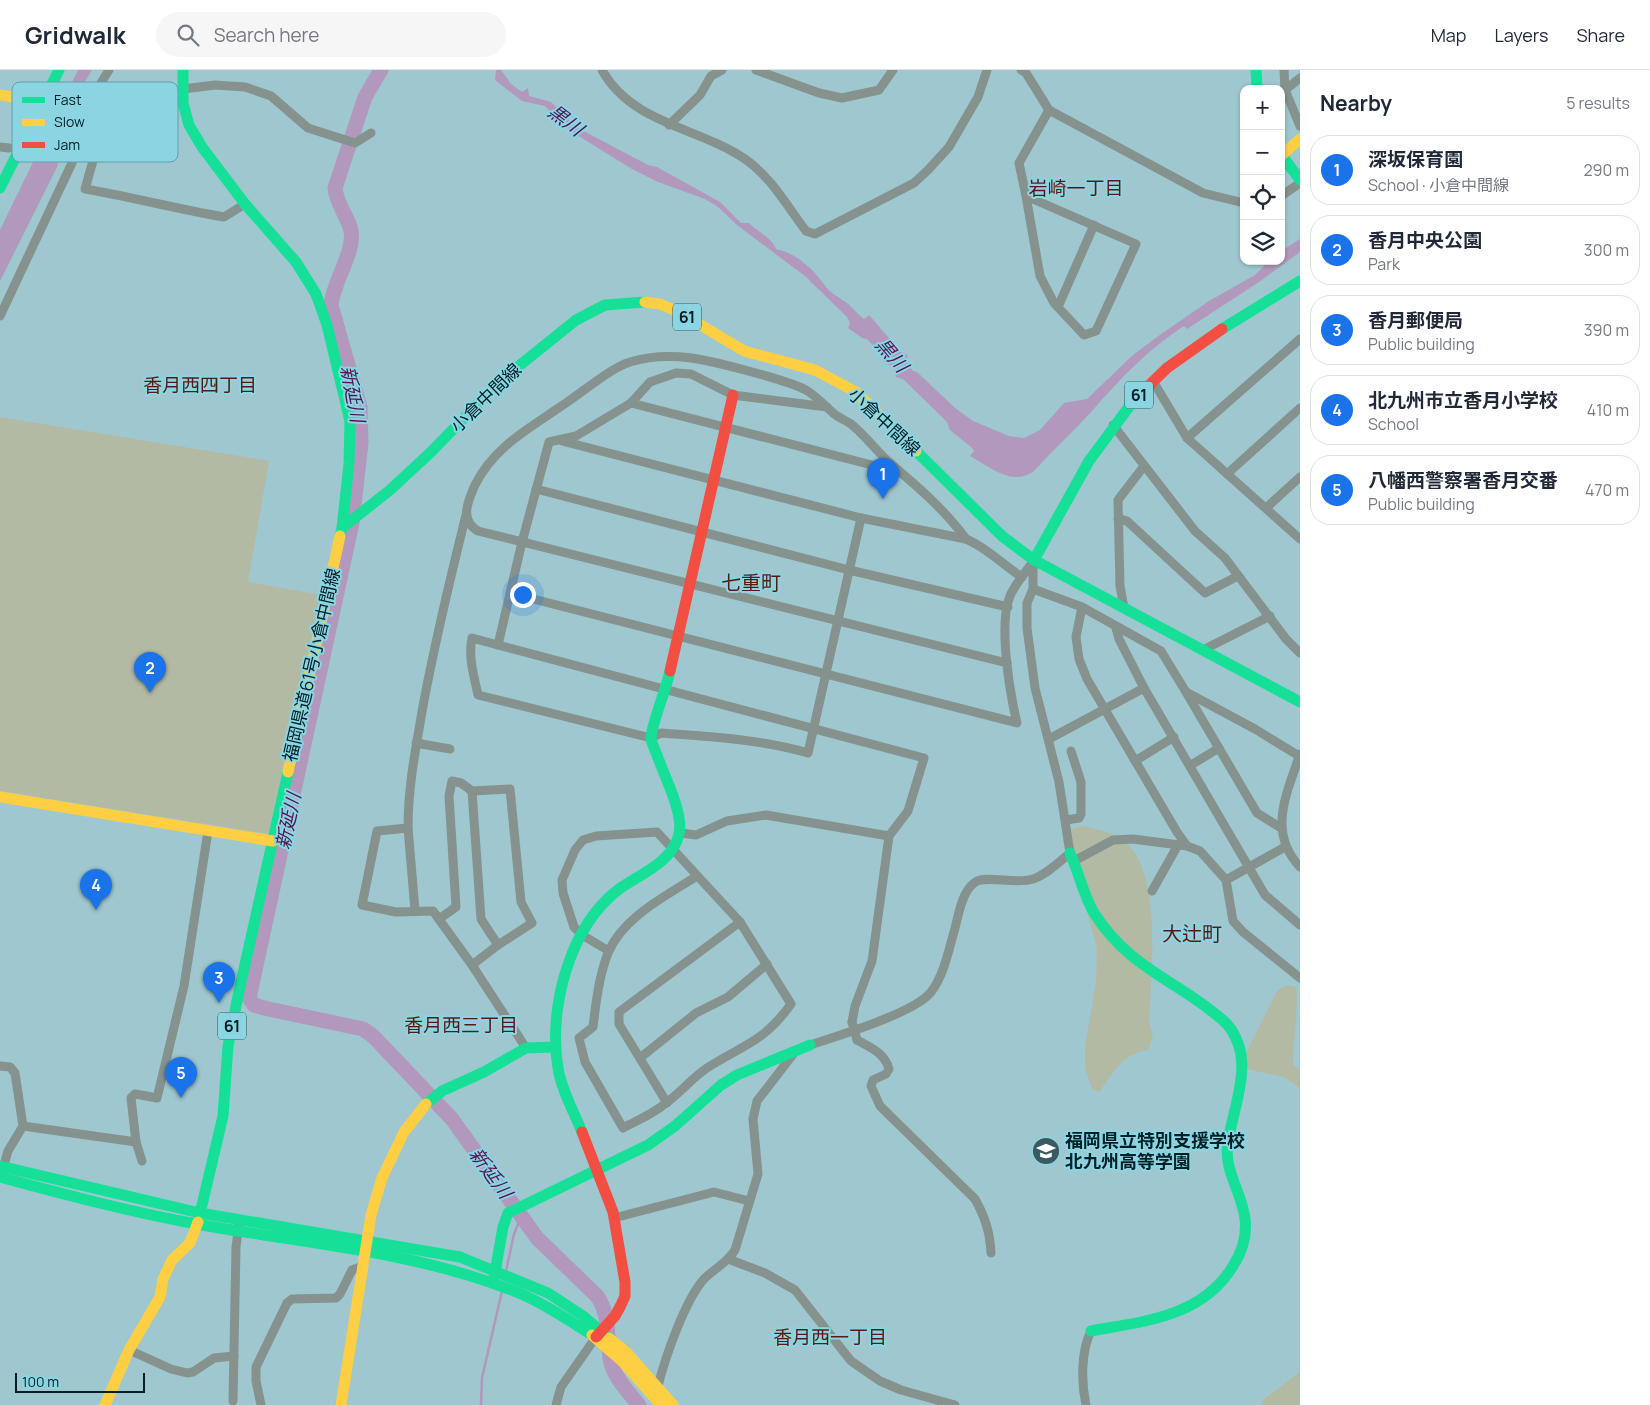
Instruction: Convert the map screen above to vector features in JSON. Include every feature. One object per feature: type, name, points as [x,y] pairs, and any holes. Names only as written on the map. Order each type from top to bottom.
[{"type":"street","points":[[53,82],[59,70]]},
{"type":"street","points":[[102,82],[109,70]]},
{"type":"street","name":"福岡県道61号小倉中間線","points":[[183,70],[183,103],[190,125],[202,147],[245,204],[300,268],[316,294],[327,325],[347,401],[350,421],[349,464],[342,528],[232,1026],[223,1116],[199,1218]]},
{"type":"street","points":[[602,70],[611,86],[636,106],[669,125],[743,158],[768,180],[806,231],[815,234],[914,183],[928,170],[949,147],[978,97],[987,70]]},
{"type":"street","points":[[669,125],[700,95],[712,76],[722,70]]},
{"type":"street","points":[[756,70],[819,93],[842,98],[879,90],[893,70]]},
{"type":"street","points":[[1021,70],[1026,73],[1049,110],[1203,193],[1240,202]]},
{"type":"street","points":[[1256,70],[1257,85]]},
{"type":"street","points":[[1284,70],[1285,85]]},
{"type":"street","points":[[1300,78],[1285,90],[1300,126]]},
{"type":"street","points":[[183,89],[215,85],[245,87],[271,96],[308,128],[355,143],[371,133]]},
{"type":"street","points":[[1026,196],[1136,244],[1096,331],[1084,335],[1058,307],[1040,276],[1019,163],[1049,110]]},
{"type":"street","points":[[1285,151],[1300,139]]},
{"type":"street","points":[[1285,160],[1300,181],[1285,193]]},
{"type":"street","points":[[0,188],[13,162]]},
{"type":"street","points":[[0,316],[72,162]]},
{"type":"street","points":[[93,162],[85,189],[146,200],[157,206],[224,217],[245,204]]},
{"type":"street","points":[[1058,307],[1094,225]]},
{"type":"street","name":"61","points":[[1034,560],[1113,425],[1153,381],[1215,335],[1300,281]]},
{"type":"street","name":"小倉中間線","points":[[342,528],[390,490],[431,452],[500,382],[570,325],[605,305],[639,301],[660,304],[680,312],[744,351],[815,370],[856,392],[1002,536],[1034,560],[1300,702]]},
{"type":"street","points":[[1186,438],[1300,339]]},
{"type":"street","points":[[415,910],[408,828],[408,798],[416,743],[444,603],[469,498],[477,482],[503,448],[519,434],[630,362],[683,356],[710,360],[768,376],[804,390],[851,424],[955,524],[966,539]]},
{"type":"street","points":[[498,645],[522,542],[549,442],[561,441],[576,436],[631,403],[650,382],[676,373],[690,374],[733,395],[827,407]]},
{"type":"street","points":[[1153,381],[1186,438],[1300,539]]},
{"type":"street","points":[[556,1405],[561,1387],[599,1334],[615,1316],[625,1296],[625,1282],[614,1218],[598,1170],[558,1070],[556,1048],[558,1015],[565,976],[582,935],[595,915],[621,887],[673,851],[681,833],[680,819],[650,738],[666,690],[733,395]]},
{"type":"street","points":[[631,403],[905,474]]},
{"type":"street","points":[[1227,474],[1300,408]]},
{"type":"street","points":[[1113,425],[1195,532],[1225,558],[1286,639],[1300,652]]},
{"type":"street","points":[[561,441],[609,455],[714,479],[861,518],[966,539],[981,545],[992,557],[1022,577]]},
{"type":"street","points":[[1124,608],[1120,586],[1118,500],[1144,466]]},
{"type":"street","points":[[1266,508],[1300,477]]},
{"type":"street","points":[[536,489],[849,570],[1008,607]]},
{"type":"street","points":[[466,515],[472,528],[478,531],[1007,663]]},
{"type":"street","points":[[861,518],[825,673],[814,728],[808,753],[778,744],[734,739],[661,733],[650,738],[478,695],[472,667],[472,638],[814,728],[924,758],[908,811],[890,836],[872,961],[855,1006],[852,1022],[857,1040],[876,1050],[888,1063],[889,1069],[886,1074],[874,1080],[871,1086],[880,1106],[974,1199],[985,1216],[990,1234],[991,1253]]},
{"type":"street","points":[[1118,519],[1127,521],[1205,593],[1238,576]]},
{"type":"street","points":[[510,593],[1017,723],[1009,688],[1007,663],[1008,607],[1010,596],[1034,560]]},
{"type":"street","points":[[1034,560],[1033,589],[1027,603],[1027,628],[1035,688],[1049,739],[1072,857],[1085,896],[1114,940],[1142,965],[1216,1015],[1232,1030],[1242,1052],[1243,1074],[1227,1142],[1226,1160],[1230,1180],[1245,1218],[1244,1239],[1233,1267],[1210,1293],[1184,1310],[1091,1331],[1085,1343],[1084,1357],[1086,1405]]},
{"type":"street","points":[[1033,589],[1082,608],[1161,651],[1256,813],[1281,828]]},
{"type":"street","points":[[1082,608],[1076,637],[1079,660],[1105,710],[1183,845]]},
{"type":"street","points":[[1203,650],[1270,616]]},
{"type":"street","points":[[1116,628],[1119,639],[1144,688],[1191,765],[1265,895],[1300,925]]},
{"type":"street","points":[[1049,739],[1144,688]]},
{"type":"street","points":[[1186,692],[1300,755],[1287,792],[1281,828],[1285,847],[1300,867]]},
{"type":"street","points":[[1135,761],[1174,737]]},
{"type":"street","points":[[416,743],[450,749]]},
{"type":"street","points":[[1191,765],[1219,748]]},
{"type":"street","points":[[1066,820],[1079,818],[1081,814],[1081,782],[1070,751]]},
{"type":"street","points":[[439,919],[456,907],[449,796],[452,781],[461,783],[472,791],[510,789],[521,902],[532,923],[472,965]]},
{"type":"street","points":[[472,791],[481,919],[498,945]]},
{"type":"street","points":[[0,798],[273,841]]},
{"type":"street","points":[[681,833],[696,835],[727,821],[766,815],[890,836]]},
{"type":"street","points":[[408,828],[377,831],[362,905],[396,912],[433,911],[472,965],[526,1048]]},
{"type":"street","points":[[142,1161],[136,1142],[131,1098],[135,1094],[157,1098],[184,986],[208,831]]},
{"type":"street","points":[[609,951],[582,935],[574,927],[566,902],[562,880],[575,850],[583,840],[596,836],[657,832],[740,922],[791,1004],[777,1023],[755,1041],[705,1069],[667,1103],[648,1116],[623,1128],[585,1062],[579,1038],[593,1028],[598,988],[609,951],[637,916],[697,876]]},
{"type":"street","points":[[493,1284],[503,1227],[508,1213],[648,1145],[674,1126],[721,1085],[752,1067],[886,1018],[908,1008],[930,994],[941,976],[963,900],[974,883],[986,878],[1007,882],[1032,879],[1072,857],[1114,840],[1133,839],[1183,845],[1200,851],[1226,880],[1233,921],[1243,932],[1300,978]]},
{"type":"street","points":[[1152,891],[1183,845]]},
{"type":"street","points":[[1226,880],[1285,847]]},
{"type":"street","points":[[667,1103],[619,1024],[619,1012],[740,922]]},
{"type":"street","points":[[640,1058],[696,1013],[728,996],[767,964]]},
{"type":"street","points":[[341,1405],[366,1246],[382,1178],[404,1132],[422,1107],[442,1092],[484,1072],[526,1048],[556,1048]]},
{"type":"street","points":[[658,1386],[666,1355],[696,1291],[704,1279],[728,1259],[735,1250],[758,1174],[753,1119],[757,1101],[794,1053]]},
{"type":"street","points":[[0,1066],[10,1067],[15,1073],[22,1126],[8,1150],[1,1173],[103,1192],[199,1218],[366,1246],[460,1257],[548,1293],[599,1334],[658,1386],[669,1404]]},
{"type":"street","points":[[22,1126],[136,1142]]},
{"type":"street","points":[[614,1218],[714,1192],[749,1200]]},
{"type":"street","name":"61","points":[[105,1405],[130,1350],[160,1297],[163,1279],[172,1260],[190,1244],[199,1218]]},
{"type":"street","points":[[233,1401],[239,1225]]},
{"type":"street","points":[[366,1246],[493,1284],[544,1305],[599,1334],[624,1364],[669,1404]]},
{"type":"street","points":[[728,1259],[765,1273],[795,1290],[851,1361],[880,1381],[901,1390],[955,1405]]},
{"type":"street","points":[[262,1405],[256,1380],[256,1367],[287,1303],[292,1299],[336,1298],[352,1270],[363,1266]]},
{"type":"street","points":[[130,1350],[171,1369],[187,1373],[193,1372],[214,1358],[234,1356]]},
{"type":"green space","points":[[0,417],[269,461],[248,582],[321,595],[268,834],[0,791]]},
{"type":"green space","points":[[1083,826],[1115,836],[1125,842],[1137,857],[1145,877],[1150,901],[1152,927],[1149,1022],[1153,1036],[1148,1050],[1131,1055],[1119,1065],[1099,1092],[1092,1089],[1085,1068],[1085,1046],[1096,983],[1097,949],[1085,903],[1066,855],[1071,829]]},
{"type":"green space","points":[[1286,985],[1296,987],[1297,994],[1293,1065],[1300,1070],[1300,1088],[1284,1077],[1242,1068],[1245,1055],[1277,991]]},
{"type":"green space","points":[[1300,1372],[1300,1405],[1261,1405],[1264,1399]]},
{"type":"water","points":[[78,70],[92,70],[85,82],[72,82]]},
{"type":"water","name":"黒川","points":[[496,70],[501,70],[511,84],[522,92],[528,88],[529,96],[551,102],[576,127],[648,165],[657,167],[720,202],[741,223],[749,223],[768,238],[776,249],[798,258],[816,274],[833,294],[847,303],[864,319],[869,315],[901,352],[907,355],[908,364],[913,371],[917,372],[955,408],[973,421],[1009,436],[1024,438],[1040,430],[1064,403],[1087,399],[1133,355],[1209,301],[1255,275],[1265,265],[1282,265],[1187,329],[1184,326],[1158,344],[1124,376],[1033,472],[1025,476],[1009,476],[993,470],[970,456],[974,451],[971,447],[950,430],[947,422],[903,379],[896,377],[893,367],[884,362],[880,353],[867,339],[862,338],[848,328],[850,323],[847,317],[805,276],[737,225],[718,207],[705,199],[658,182],[632,169],[569,130],[545,106],[522,101],[495,80]]},
{"type":"water","points":[[33,162],[58,162],[0,281],[0,230]]},
{"type":"water","points":[[1300,239],[1300,252],[1285,263],[1285,248]]},
{"type":"waterway","name":"新延川","points":[[381,70],[365,97],[335,188],[338,200],[350,226],[351,239],[347,258],[331,305],[360,407],[361,443],[352,523],[249,998],[254,1005],[363,1029],[373,1036],[452,1119],[537,1238],[597,1296],[606,1320],[613,1369],[639,1405]]},
{"type":"waterway","points":[[506,1271],[514,1234],[521,1217]]},
{"type":"waterway","points":[[481,1405],[482,1378],[502,1291]]},
{"type":"traffic: fast","points":[[53,82],[59,70]]},
{"type":"traffic: fast","points":[[183,70],[183,103],[189,125],[202,147],[245,204],[296,262],[316,294],[327,325],[350,421],[349,464],[342,528]]},
{"type":"traffic: fast","points":[[1256,70],[1257,85]]},
{"type":"traffic: fast","points":[[1285,159],[1300,180]]},
{"type":"traffic: fast","points":[[0,188],[13,162]]},
{"type":"traffic: fast","points":[[1222,329],[1300,281]]},
{"type":"traffic: fast","points":[[340,536],[342,528],[390,490],[431,452],[499,382],[576,320],[605,305],[645,302]]},
{"type":"traffic: fast","points":[[916,451],[1002,536],[1034,560],[1089,461],[1134,400]]},
{"type":"traffic: fast","points":[[1034,560],[1300,702]]},
{"type":"traffic: fast","points":[[582,1132],[565,1092],[558,1068],[556,1020],[560,995],[575,947],[587,925],[602,905],[619,889],[663,860],[676,844],[680,825],[679,816],[651,737],[670,671]]},
{"type":"traffic: fast","points":[[198,1222],[223,1116],[228,1046],[288,772]]},
{"type":"traffic: fast","points":[[1070,853],[1090,906],[1108,933],[1140,962],[1191,996],[1226,1023],[1235,1037],[1240,1051],[1242,1066],[1241,1081],[1227,1152],[1230,1172],[1245,1219],[1244,1237],[1236,1261],[1220,1283],[1205,1296],[1189,1306],[1171,1314],[1132,1324],[1091,1331]]},
{"type":"traffic: fast","points":[[494,1278],[503,1227],[508,1213],[648,1145],[675,1126],[721,1085],[737,1075],[810,1045]]},
{"type":"traffic: fast","points":[[426,1104],[442,1091],[484,1072],[526,1048],[555,1047]]},
{"type":"traffic: fast","points":[[0,1166],[200,1213],[460,1257],[548,1293],[583,1316],[609,1338]]},
{"type":"traffic: fast","points":[[0,1177],[151,1215],[356,1249],[432,1265],[469,1275],[529,1297],[592,1335]]},
{"type":"traffic: slow","points":[[0,95],[12,97]]},
{"type":"traffic: slow","points":[[1285,152],[1300,139]]},
{"type":"traffic: slow","points":[[645,302],[660,304],[679,312],[744,351],[815,370],[856,392],[916,451]]},
{"type":"traffic: slow","points":[[288,772],[340,536]]},
{"type":"traffic: slow","points":[[0,797],[273,841]]},
{"type":"traffic: slow","points":[[341,1405],[371,1215],[382,1178],[404,1132],[426,1104]]},
{"type":"traffic: slow","points":[[105,1405],[129,1350],[160,1297],[163,1279],[172,1260],[190,1243],[198,1222]]},
{"type":"traffic: slow","points":[[592,1335],[622,1361],[661,1405]]},
{"type":"traffic: slow","points":[[609,1338],[626,1352],[673,1405]]},
{"type":"traffic: jam","points":[[1134,400],[1167,368],[1222,329]]},
{"type":"traffic: jam","points":[[670,671],[733,395]]},
{"type":"traffic: jam","points":[[582,1132],[613,1212],[625,1282],[625,1296],[621,1305],[615,1316],[596,1337]]},
{"type":"place","name":"深坂保育園","points":[[883,499]]},
{"type":"place","name":"香月中央公園","points":[[150,693]]},
{"type":"place","name":"北九州市立香月小学校","points":[[96,910]]},
{"type":"place","name":"香月郵便局","points":[[219,1003]]},
{"type":"place","name":"八幡西警察署香月交番","points":[[181,1098]]},
{"type":"place","name":"福岡県立特別支援学校 北九州高等学園","points":[[1046,1151]]},
{"type":"district","name":"岩崎一丁目","points":[[1076,188]]},
{"type":"district","name":"香月西四丁目","points":[[200,385]]},
{"type":"district","name":"七重町","points":[[751,583]]},
{"type":"district","name":"大辻町","points":[[1192,934]]},
{"type":"district","name":"香月西三丁目","points":[[461,1025]]},
{"type":"district","name":"香月西一丁目","points":[[830,1337]]}]
